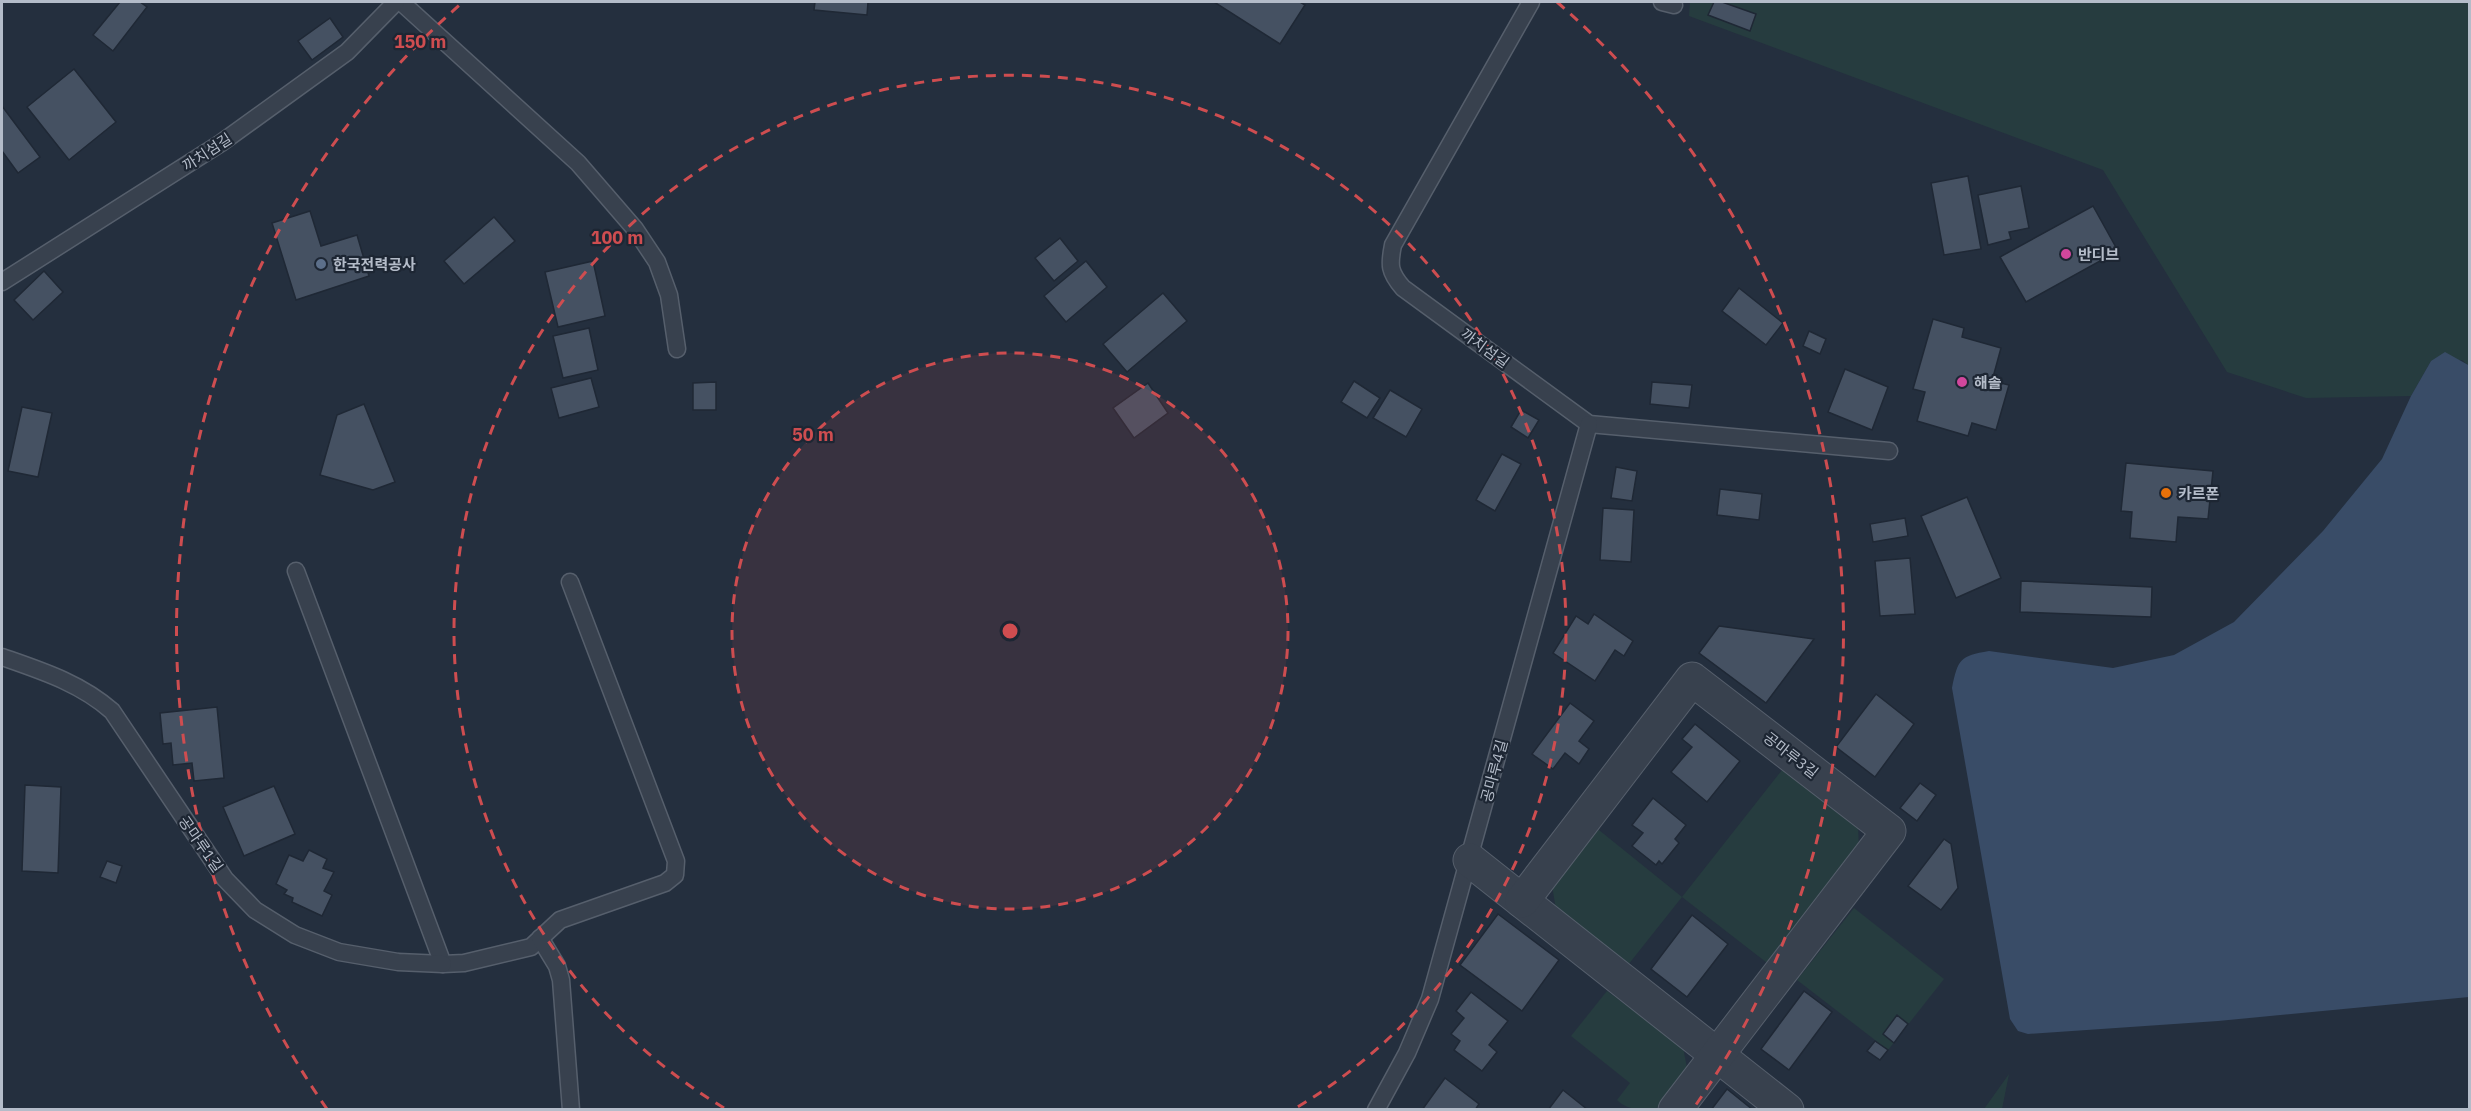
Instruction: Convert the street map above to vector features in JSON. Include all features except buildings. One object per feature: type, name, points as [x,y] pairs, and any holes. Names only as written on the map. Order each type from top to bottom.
[{"type":"street","name":"공마루3길","points":[[1522,901],[1692,679],[1889,831],[1675,1110]]},
{"type":"street","points":[[1470,860],[1787,1110]]},
{"type":"lane","name":"까치섬길","points":[[2,282],[222,143],[347,52],[396,2]]},
{"type":"lane","points":[[401,2],[578,163],[635,229],[657,262],[669,295],[677,349]]},
{"type":"lane","name":"까치섬길","points":[[1531,2],[1393,245],[1390,260],[1393,276],[1403,288],[1588,424]]},
{"type":"lane","points":[[1588,424],[1889,451]]},
{"type":"lane","name":"공마루4길","points":[[1376,1110],[1407,1053],[1430,999],[1588,424]]},
{"type":"lane","points":[[296,571],[443,964]]},
{"type":"lane","name":"공마루1길","points":[[2,657],[70,682],[94,695],[112,711],[225,879],[255,910],[295,935],[339,952],[398,962],[464,963],[531,947],[560,920],[665,883],[675,875],[676,861],[570,582]]},
{"type":"lane","points":[[540,938],[557,966],[561,980],[571,1110]]},
{"type":"green space","points":[[1690,2],[2469,2],[2469,366],[2462,360],[2431,361],[2411,396],[2306,398],[2227,372],[2103,170],[1689,16]]},
{"type":"green space","points":[[1786,765],[1858,825],[1859,851],[1771,966],[1682,897]]},
{"type":"green space","points":[[1594,826],[1682,897],[1628,965],[1556,910],[1552,885]]},
{"type":"green space","points":[[1854,908],[1944,979],[1888,1050],[1797,980]]},
{"type":"green space","points":[[1607,991],[1683,1047],[1687,1068],[1656,1109],[1630,1108],[1621,1104],[1617,1100],[1630,1083],[1571,1036]]},
{"type":"green space","points":[[2009,1074],[2002,1109],[1984,1109]]},
{"type":"water","points":[[2445,352],[2470,366],[2469,997],[2218,1021],[2028,1034],[2018,1031],[2010,1019],[1952,688],[1956,671],[1962,660],[1989,651],[2113,668],[2174,655],[2234,622],[2323,531],[2382,459],[2411,396],[2431,361]]},
{"type":"place","name":"반디브","points":[[2066,254]]},
{"type":"place","name":"한국전력공사","points":[[321,264]]},
{"type":"place","name":"해솔","points":[[1962,382]]},
{"type":"place","name":"카르폰","points":[[2166,493]]}]
